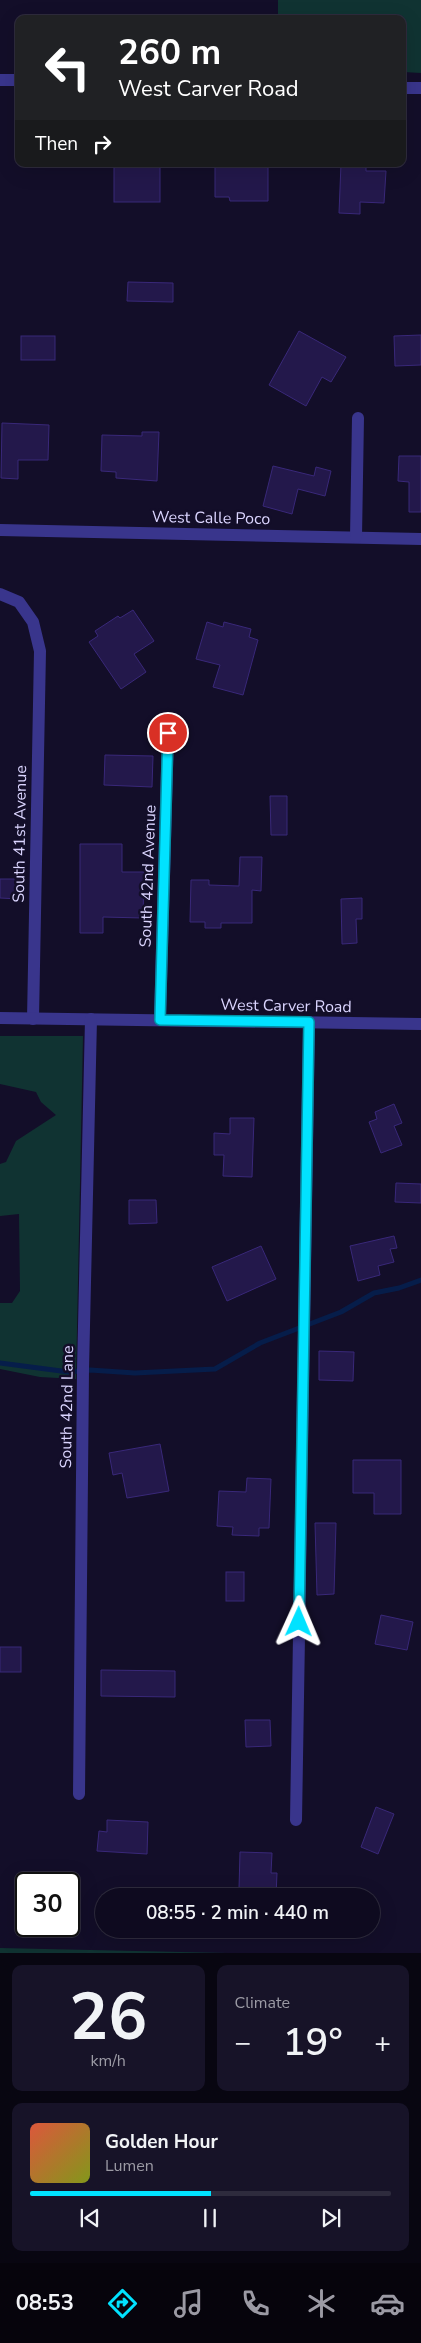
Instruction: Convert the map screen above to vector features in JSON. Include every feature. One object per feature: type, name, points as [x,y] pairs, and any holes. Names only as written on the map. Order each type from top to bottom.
[{"type":"street","points":[[0,80],[15,80]]},
{"type":"street","points":[[406,88],[421,88]]},
{"type":"street","points":[[356,537],[358,418]]},
{"type":"street","name":"West Calle Poco","points":[[0,530],[421,539]]},
{"type":"street","name":"South 41st Avenue","points":[[0,594],[19,602],[29,615],[33,622],[40,651],[33,1019]]},
{"type":"street","name":"South 42nd Avenue","points":[[160,1020],[168,733]]},
{"type":"street","name":"West Carver Road","points":[[0,1018],[421,1024]]},
{"type":"street","name":"South 42nd Lane","points":[[79,1794],[83,1360],[91,1019]]},
{"type":"street","points":[[296,1820],[309,1022]]},
{"type":"green space","points":[[278,0],[421,0],[421,73],[406,72],[406,15],[278,15]]},
{"type":"green space","points":[[0,1036],[83,1036],[76,1379],[40,1377],[0,1369],[0,1303],[12,1303],[20,1291],[19,1214],[0,1216],[0,1164],[6,1162],[16,1141],[56,1115],[41,1102],[36,1092],[0,1084]]},
{"type":"green space","points":[[0,1948],[228,1953],[0,1953]]},
{"type":"building","points":[[114,167],[160,167],[160,202],[114,202]]},
{"type":"building","points":[[215,167],[268,167],[268,201],[230,201],[229,197],[215,197]]},
{"type":"building","points":[[341,167],[366,167],[366,171],[386,171],[384,203],[360,202],[360,214],[339,213]]},
{"type":"building","points":[[128,282],[173,283],[173,302],[127,301]]},
{"type":"building","points":[[299,331],[346,357],[331,382],[322,377],[306,406],[269,385]]},
{"type":"building","points":[[421,335],[421,365],[395,366],[394,336]]},
{"type":"building","points":[[21,336],[55,336],[55,360],[21,360]]},
{"type":"building","points":[[2,423],[49,425],[48,460],[18,460],[18,479],[1,478]]},
{"type":"building","points":[[142,432],[159,432],[157,481],[116,478],[116,472],[101,471],[102,435],[142,436]]},
{"type":"building","points":[[399,456],[421,456],[421,512],[409,512],[409,482],[398,481]]},
{"type":"building","points":[[273,466],[314,476],[316,467],[331,471],[325,496],[298,489],[292,514],[263,506]]},
{"type":"building","points":[[133,610],[154,641],[134,654],[146,672],[121,689],[89,642],[98,636],[95,631],[118,616],[120,618]]},
{"type":"building","points":[[207,622],[223,627],[224,622],[251,629],[249,637],[258,640],[243,695],[213,687],[220,665],[196,659]]},
{"type":"building","points":[[105,755],[153,756],[152,787],[104,785]]},
{"type":"building","points":[[270,796],[287,796],[287,835],[271,835]]},
{"type":"building","points":[[80,844],[122,844],[122,872],[144,872],[143,918],[103,917],[103,933],[80,933]]},
{"type":"building","points":[[240,857],[262,857],[261,891],[252,890],[252,923],[221,923],[221,928],[205,928],[205,922],[190,922],[191,880],[209,880],[209,885],[239,886]]},
{"type":"building","points":[[0,879],[19,879],[19,899],[0,898]]},
{"type":"building","points":[[362,898],[362,919],[356,919],[357,943],[342,944],[341,899]]},
{"type":"building","points":[[394,1104],[402,1123],[394,1126],[402,1145],[381,1153],[369,1122],[377,1119],[375,1112]]},
{"type":"building","points":[[230,1118],[254,1118],[252,1177],[223,1176],[224,1155],[214,1155],[214,1133],[230,1134]]},
{"type":"building","points":[[396,1183],[421,1184],[421,1203],[395,1202]]},
{"type":"building","points":[[129,1200],[156,1200],[157,1223],[129,1224]]},
{"type":"building","points":[[394,1236],[397,1248],[390,1249],[394,1262],[378,1266],[380,1275],[358,1281],[350,1246]]},
{"type":"building","points":[[261,1246],[276,1279],[227,1301],[212,1267]]},
{"type":"building","points":[[319,1351],[354,1352],[353,1381],[319,1380]]},
{"type":"building","points":[[160,1444],[169,1491],[127,1498],[122,1473],[113,1475],[109,1453]]},
{"type":"building","points":[[353,1460],[401,1460],[401,1514],[374,1514],[374,1493],[353,1493]]},
{"type":"building","points":[[247,1478],[271,1479],[269,1528],[259,1528],[259,1536],[232,1535],[233,1527],[217,1526],[219,1491],[246,1492]]},
{"type":"building","points":[[315,1523],[336,1523],[334,1594],[317,1595]]},
{"type":"building","points":[[226,1572],[244,1572],[244,1601],[226,1601]]},
{"type":"building","points":[[381,1615],[413,1622],[407,1650],[375,1644]]},
{"type":"building","points":[[0,1647],[21,1647],[21,1672],[0,1672]]},
{"type":"building","points":[[101,1670],[175,1671],[175,1697],[101,1696]]},
{"type":"building","points":[[245,1720],[270,1720],[271,1746],[246,1747]]},
{"type":"building","points":[[376,1807],[394,1814],[378,1854],[361,1847]]},
{"type":"building","points":[[107,1820],[148,1822],[147,1854],[97,1851],[99,1831],[107,1832]]},
{"type":"building","points":[[240,1852],[272,1853],[271,1873],[277,1873],[276,1888],[239,1888]]},
{"type":"waterway","points":[[0,1363],[69,1372],[90,1370],[135,1373],[215,1369],[260,1343],[341,1312],[374,1293],[399,1288],[421,1280]]},
{"type":"route","points":[[168,733],[160,1020],[309,1022],[299,1622]]}]
